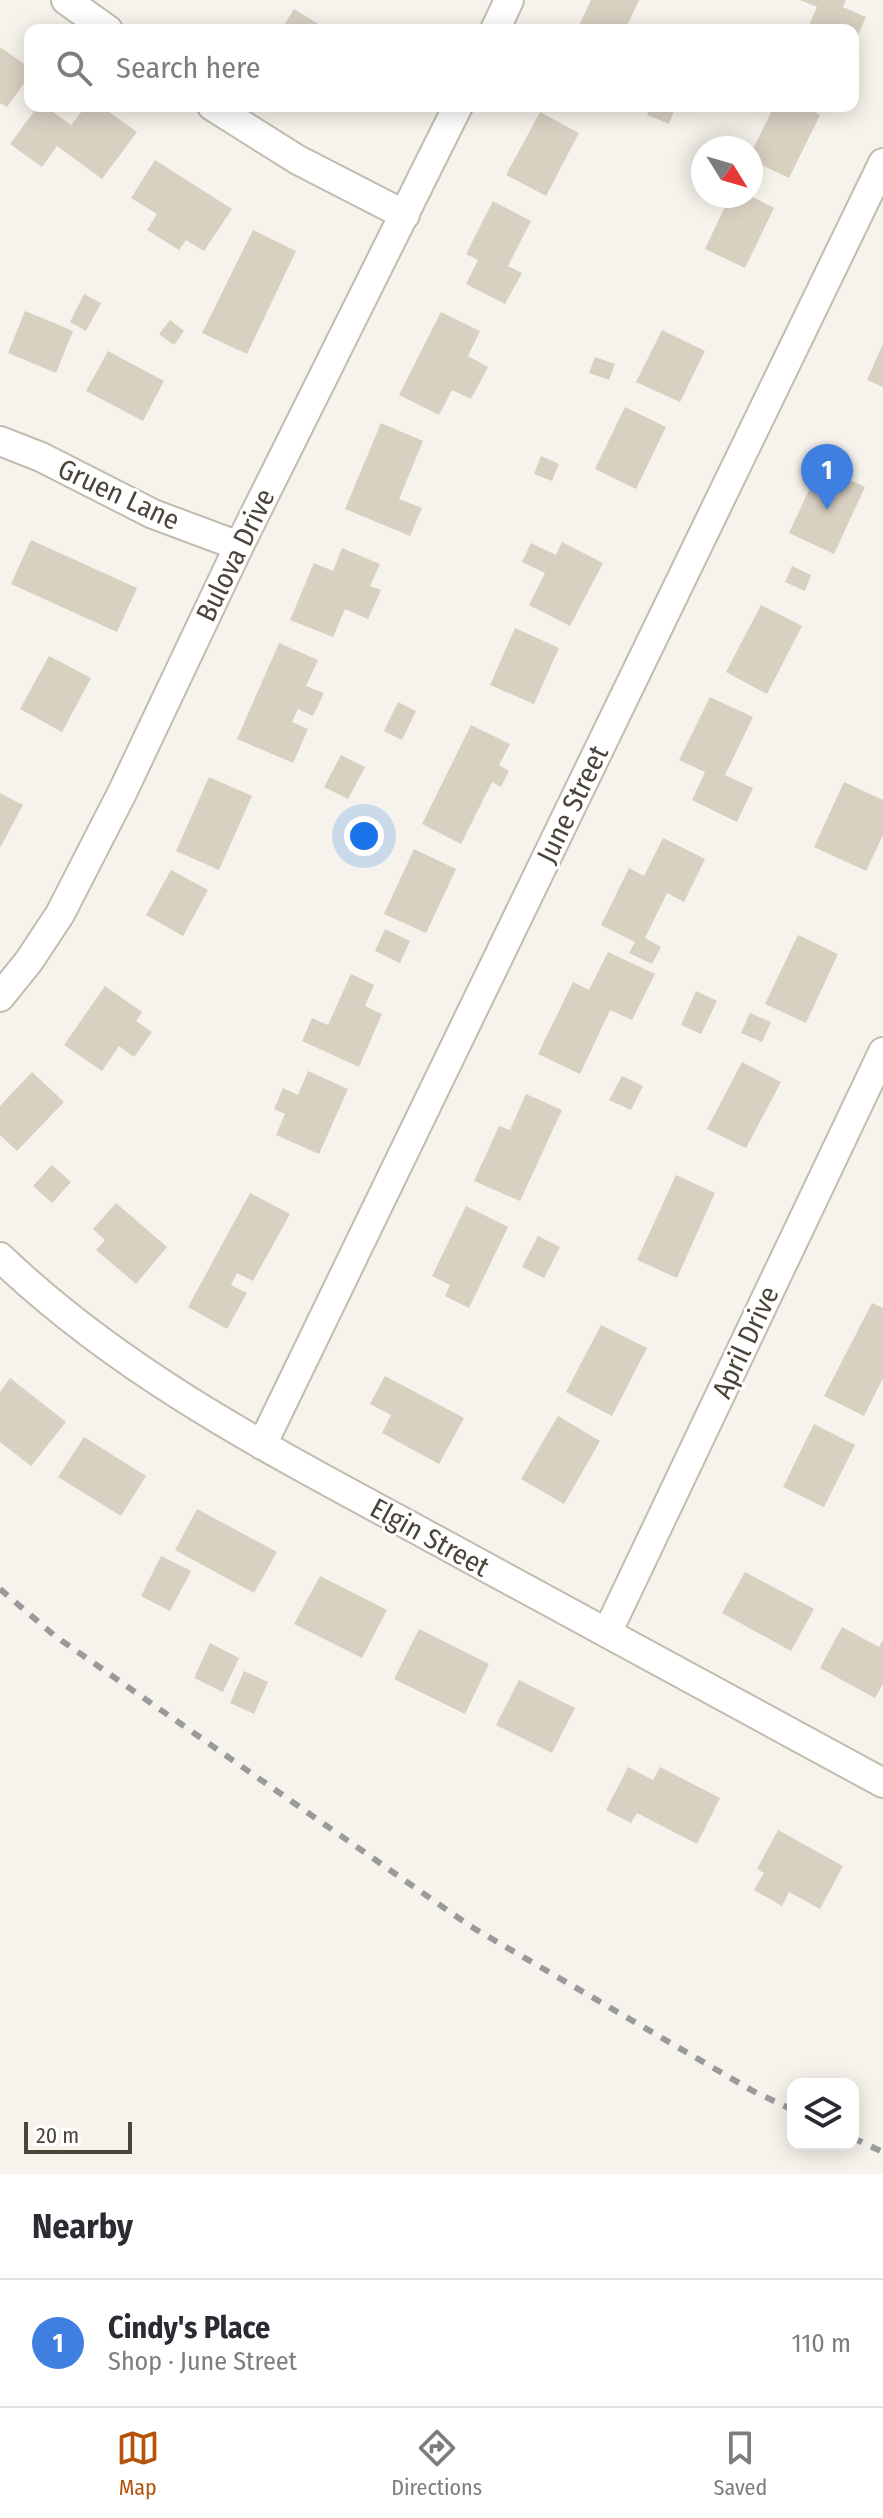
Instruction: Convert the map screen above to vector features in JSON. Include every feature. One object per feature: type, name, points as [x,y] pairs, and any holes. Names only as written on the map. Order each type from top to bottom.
[{"type":"street","points":[[66,0],[100,24]]},
{"type":"street","points":[[498,24],[509,0]]},
{"type":"street","points":[[222,112],[298,160],[405,215]]},
{"type":"street","name":"Bulova Drive","points":[[0,997],[29,961],[60,914],[455,112]]},
{"type":"street","name":"June Street","points":[[262,1445],[883,163]]},
{"type":"street","name":"Gruen Lane","points":[[0,441],[41,457],[153,514],[239,546]]},
{"type":"street","name":"April Drive","points":[[607,1633],[883,1052]]},
{"type":"street","name":"Elgin Street","points":[[0,1257],[53,1305],[116,1354],[262,1445],[883,1783]]},
{"type":"building","points":[[591,0],[639,0],[628,24],[580,24]]},
{"type":"building","points":[[800,0],[846,0],[843,7],[866,17],[859,33],[859,24],[810,24],[817,7]]},
{"type":"building","points":[[294,9],[318,24],[285,24]]},
{"type":"building","points":[[0,47],[24,64],[24,83],[7,107],[0,103]]},
{"type":"building","points":[[34,112],[53,112],[71,125],[81,112],[109,112],[137,132],[102,179],[57,146],[42,167],[10,144]]},
{"type":"building","points":[[540,112],[579,133],[546,196],[506,175]]},
{"type":"building","points":[[648,112],[674,112],[669,124],[647,115]]},
{"type":"building","points":[[771,112],[815,112],[820,115],[789,178],[763,166],[763,136],[759,136]]},
{"type":"building","points":[[155,160],[232,209],[204,251],[186,240],[179,250],[147,230],[157,214],[131,198]]},
{"type":"building","points":[[493,201],[531,221],[508,266],[522,273],[505,304],[466,284],[478,260],[466,254]]},
{"type":"building","points":[[763,202],[774,208],[745,268],[705,249],[724,208],[763,208]]},
{"type":"building","points":[[253,230],[296,251],[247,354],[202,333]]},
{"type":"building","points":[[84,294],[101,303],[86,331],[70,322]]},
{"type":"building","points":[[25,311],[73,331],[56,373],[8,353]]},
{"type":"building","points":[[441,312],[480,331],[468,356],[488,367],[471,399],[452,390],[439,415],[399,395]]},
{"type":"building","points":[[170,320],[184,331],[174,345],[159,334]]},
{"type":"building","points":[[662,330],[705,351],[680,402],[636,382]]},
{"type":"building","points":[[883,344],[883,387],[867,380]]},
{"type":"building","points":[[108,351],[164,381],[143,421],[86,391]]},
{"type":"building","points":[[595,357],[615,364],[609,380],[589,373]]},
{"type":"building","points":[[625,407],[666,427],[636,489],[595,469]]},
{"type":"building","points":[[381,423],[423,441],[399,499],[422,508],[410,536],[345,509]]},
{"type":"building","points":[[541,456],[559,464],[552,481],[534,474]]},
{"type":"building","points":[[820,466],[865,487],[834,554],[789,533]]},
{"type":"building","points":[[31,540],[137,588],[117,632],[11,584]]},
{"type":"building","points":[[562,542],[603,563],[570,626],[529,605],[545,573],[522,562],[531,543],[556,555]]},
{"type":"building","points":[[342,548],[380,564],[370,586],[381,590],[368,619],[345,609],[333,637],[290,620],[314,563],[333,571]]},
{"type":"building","points":[[792,566],[811,575],[805,591],[785,582]]},
{"type":"building","points":[[761,605],[802,626],[767,694],[726,672]]},
{"type":"building","points":[[515,628],[559,648],[534,704],[490,685]]},
{"type":"building","points":[[279,643],[318,660],[306,686],[324,693],[313,716],[298,709],[292,722],[308,729],[293,763],[237,739]]},
{"type":"building","points":[[49,656],[91,678],[62,732],[20,709]]},
{"type":"building","points":[[710,697],[753,717],[725,775],[753,788],[737,822],[692,800],[705,772],[679,760]]},
{"type":"building","points":[[398,702],[416,711],[402,740],[384,731]]},
{"type":"building","points":[[471,725],[510,744],[499,765],[509,771],[501,787],[492,782],[461,844],[422,824]]},
{"type":"building","points":[[341,755],[365,767],[348,799],[324,787]]},
{"type":"building","points":[[209,777],[252,796],[219,870],[176,851]]},
{"type":"building","points":[[844,782],[883,800],[883,835],[866,871],[814,847]]},
{"type":"building","points":[[0,793],[23,805],[0,848]]},
{"type":"building","points":[[663,838],[705,859],[684,902],[667,893],[645,938],[661,947],[652,964],[629,953],[635,942],[601,925],[629,868],[644,876]]},
{"type":"building","points":[[414,849],[456,869],[426,933],[384,914]]},
{"type":"building","points":[[171,870],[208,890],[183,936],[146,915]]},
{"type":"building","points":[[385,929],[410,941],[400,963],[375,951]]},
{"type":"building","points":[[798,935],[838,954],[806,1023],[765,1004]]},
{"type":"building","points":[[608,952],[655,974],[632,1020],[610,1010],[580,1074],[538,1054],[573,982],[589,990]]},
{"type":"building","points":[[351,974],[374,985],[365,1006],[382,1014],[359,1067],[302,1041],[312,1018],[328,1025]]},
{"type":"building","points":[[105,986],[142,1012],[136,1021],[152,1032],[134,1057],[119,1046],[102,1071],[64,1045]]},
{"type":"building","points":[[696,991],[717,1001],[701,1034],[681,1025]]},
{"type":"building","points":[[750,1013],[771,1022],[762,1042],[741,1033]]},
{"type":"building","points":[[742,1062],[781,1082],[746,1148],[707,1129]]},
{"type":"building","points":[[308,1071],[348,1089],[319,1154],[276,1135],[285,1114],[274,1109],[283,1088],[298,1095]]},
{"type":"building","points":[[32,1072],[64,1102],[17,1151],[0,1135],[0,1106]]},
{"type":"building","points":[[622,1076],[643,1086],[631,1110],[609,1100]]},
{"type":"building","points":[[526,1094],[562,1110],[520,1201],[474,1181],[499,1126],[510,1130]]},
{"type":"building","points":[[52,1165],[71,1182],[52,1203],[33,1186]]},
{"type":"building","points":[[676,1175],[715,1193],[677,1278],[637,1260]]},
{"type":"building","points":[[250,1193],[290,1214],[253,1281],[237,1273],[231,1285],[247,1293],[227,1329],[188,1307]]},
{"type":"building","points":[[116,1203],[167,1247],[136,1284],[96,1250],[105,1240],[93,1229]]},
{"type":"building","points":[[466,1206],[508,1227],[469,1308],[445,1296],[450,1285],[432,1276]]},
{"type":"building","points":[[538,1236],[560,1247],[544,1278],[522,1267]]},
{"type":"building","points":[[872,1303],[883,1308],[883,1378],[864,1416],[824,1396]]},
{"type":"building","points":[[601,1325],[647,1348],[612,1416],[566,1392]]},
{"type":"building","points":[[385,1376],[464,1418],[439,1464],[382,1433],[391,1415],[370,1404]]},
{"type":"building","points":[[10,1378],[66,1422],[31,1466],[0,1442],[0,1392]]},
{"type":"building","points":[[558,1416],[600,1441],[564,1504],[521,1479]]},
{"type":"building","points":[[814,1424],[855,1445],[824,1507],[783,1487]]},
{"type":"building","points":[[84,1437],[146,1476],[121,1516],[58,1477]]},
{"type":"building","points":[[197,1509],[277,1552],[254,1593],[175,1550]]},
{"type":"building","points":[[161,1556],[191,1571],[170,1611],[141,1596]]},
{"type":"building","points":[[745,1572],[814,1609],[791,1651],[722,1613]]},
{"type":"building","points":[[320,1576],[387,1610],[362,1658],[294,1624]]},
{"type":"building","points":[[842,1627],[879,1647],[883,1640],[883,1684],[875,1698],[820,1668]]},
{"type":"building","points":[[419,1629],[489,1664],[465,1714],[394,1679]]},
{"type":"building","points":[[210,1643],[239,1658],[223,1692],[194,1678]]},
{"type":"building","points":[[244,1671],[268,1682],[254,1714],[230,1703]]},
{"type":"building","points":[[519,1680],[575,1708],[552,1753],[496,1725]]},
{"type":"building","points":[[628,1767],[653,1780],[660,1767],[720,1798],[697,1844],[637,1813],[631,1823],[606,1810]]},
{"type":"building","points":[[778,1830],[843,1866],[820,1909],[789,1892],[782,1906],[754,1890],[764,1873],[757,1869]]},
{"type":"railway","points":[[0,1589],[55,1636],[470,1926],[753,2091],[787,2107]]},
{"type":"railway","points":[[859,2141],[883,2152]]},
{"type":"place","name":"Cindy's Place","points":[[827,510]]}]
